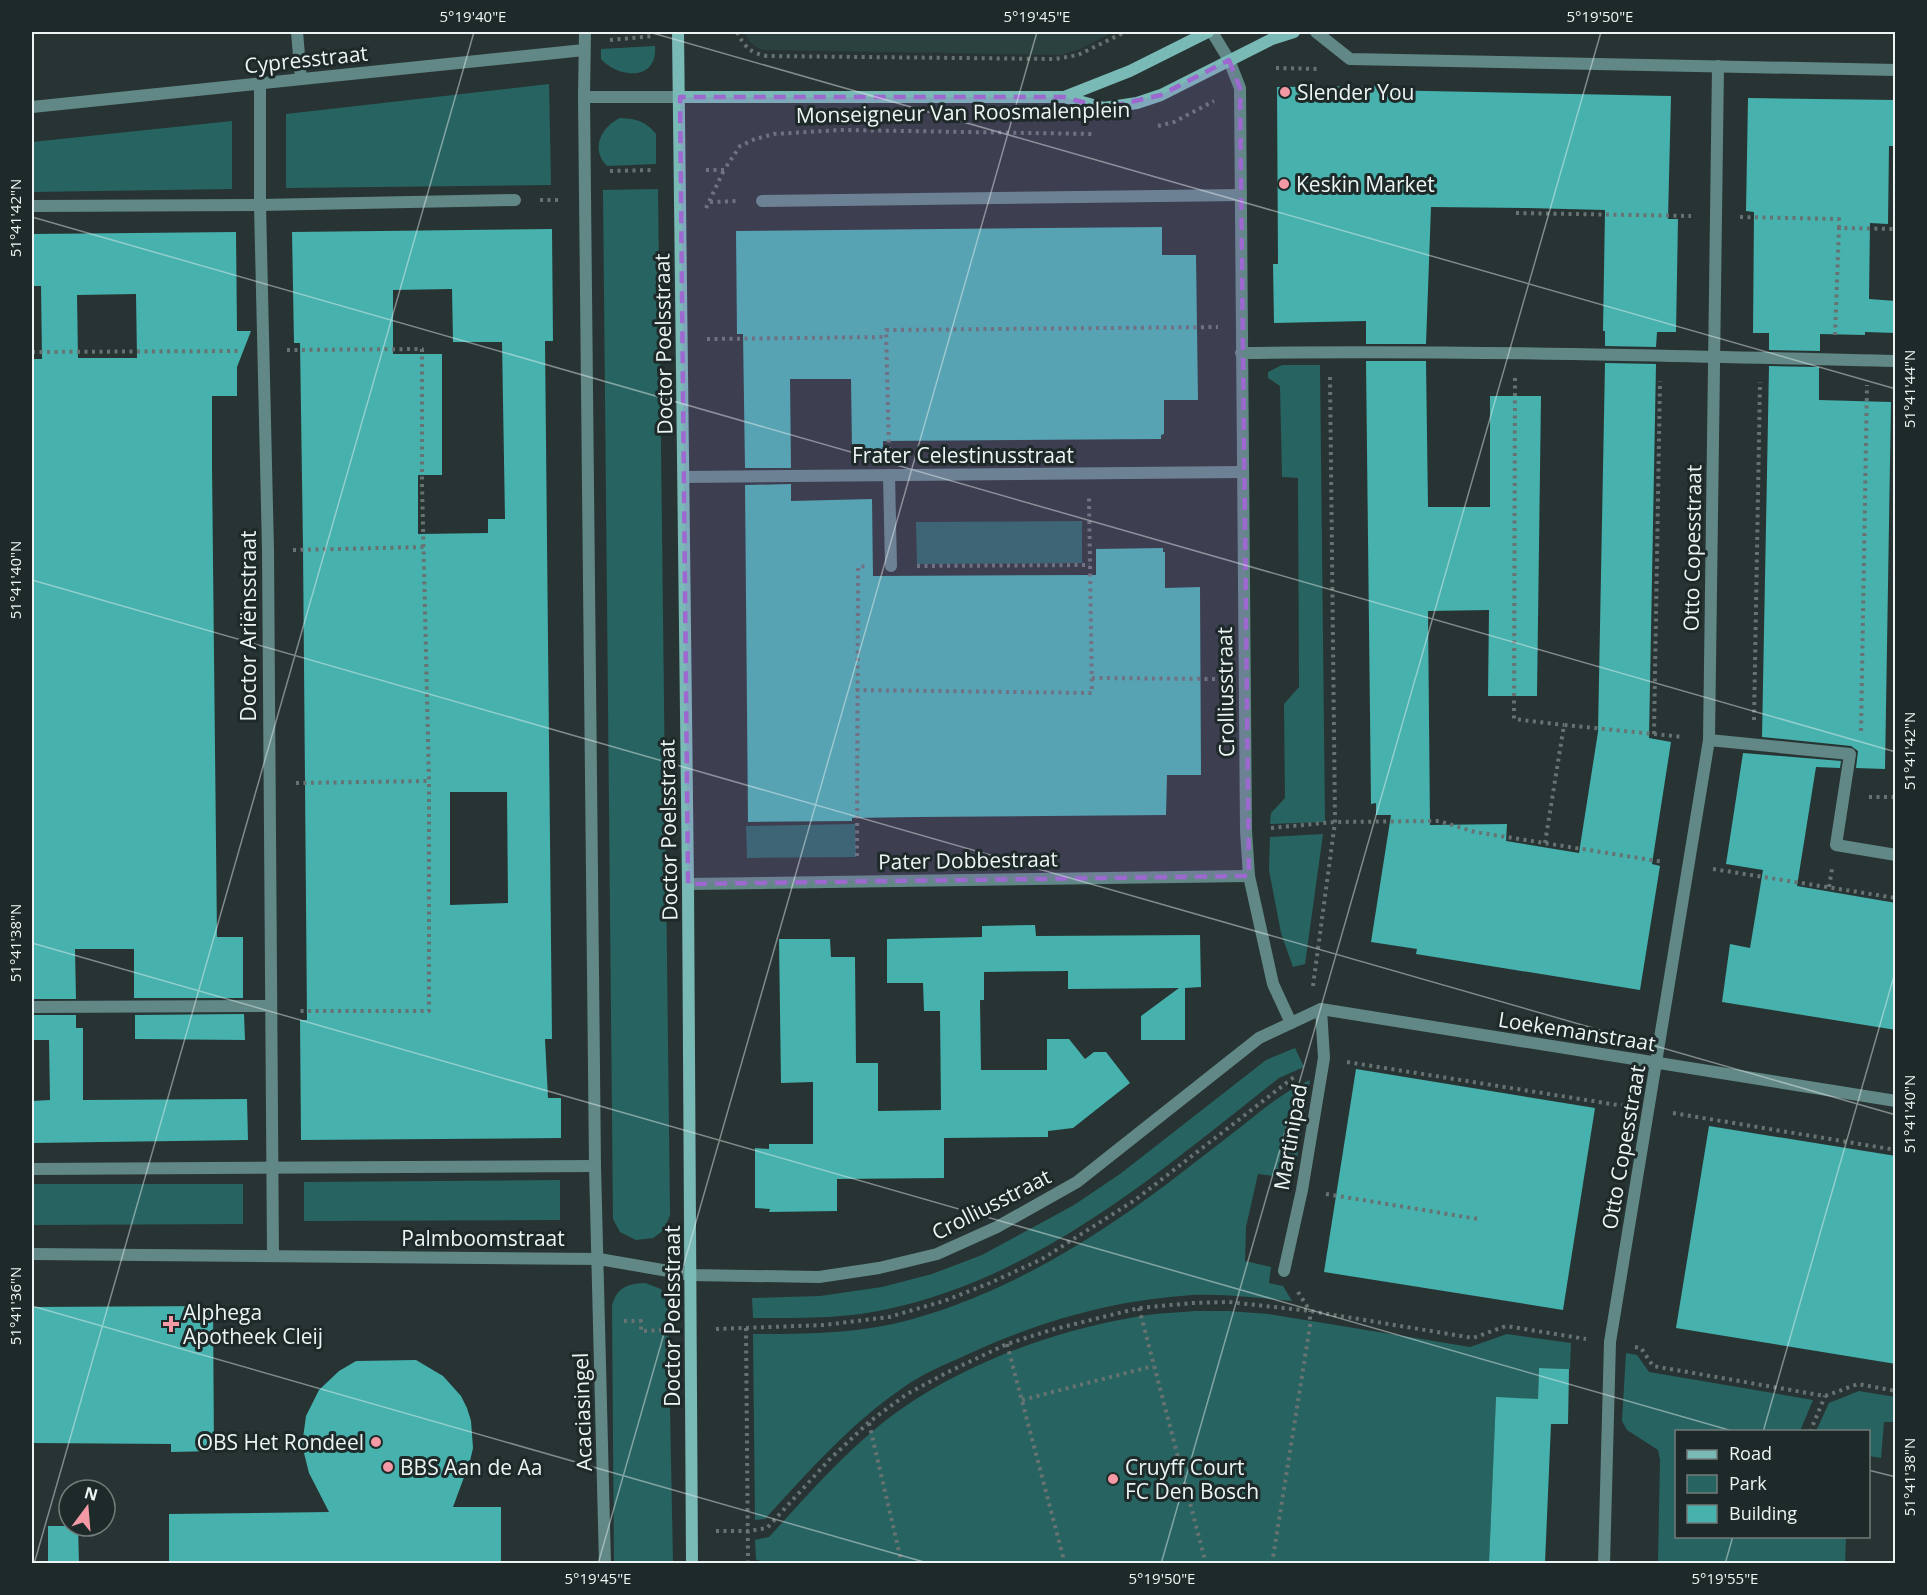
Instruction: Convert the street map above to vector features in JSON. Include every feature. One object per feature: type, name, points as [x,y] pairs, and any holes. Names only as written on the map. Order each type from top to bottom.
[{"type":"street","points":[[297,32],[302,79]]},
{"type":"street","name":"Doctor Poelsstraat","points":[[678,32],[688,884],[692,1563]]},
{"type":"street","name":"Monseigneur Van Roosmalenplein","points":[[1064,97],[1130,71],[1210,32],[1229,60],[1240,88],[1240,195]]},
{"type":"street","points":[[1229,60],[1272,39],[1294,32]]},
{"type":"street","points":[[1316,32],[1350,59],[1896,70]]},
{"type":"street","points":[[584,41],[595,1166],[598,1259]]},
{"type":"street","name":"Cypresstraat","points":[[32,107],[302,79],[584,41]]},
{"type":"street","name":"Monseigneur Van Roosmalenplein","points":[[680,97],[1064,97],[1104,108],[1137,103],[1161,95],[1229,60]]},
{"type":"street","name":"Otto Copesstraat","points":[[1604,1563],[1610,1342],[1709,740],[1718,66]]},
{"type":"street","name":"Doctor Ariënsstraat","points":[[260,84],[260,205],[268,550],[272,1167]]},
{"type":"street","points":[[584,97],[680,97]]},
{"type":"street","points":[[762,201],[1240,195]]},
{"type":"street","name":"Crolliusstraat","points":[[691,1275],[819,1277],[879,1268],[937,1254],[997,1227],[1077,1182],[1259,1038],[1291,1023],[1273,984],[1249,876],[1246,831],[1240,195]]},
{"type":"street","points":[[32,206],[260,205],[515,200]]},
{"type":"street","points":[[1241,353],[1515,353],[1896,361]]},
{"type":"street","name":"Frater Celestinusstraat","points":[[684,477],[1243,472]]},
{"type":"street","points":[[889,475],[891,566]]},
{"type":"street","points":[[1709,740],[1850,754],[1836,845],[1896,855]]},
{"type":"street","name":"Pater Dobbestraat","points":[[688,884],[1249,876]]},
{"type":"street","points":[[32,1007],[270,1006]]},
{"type":"street","points":[[1291,1023],[1321,1009]]},
{"type":"street","name":"Martinipad","points":[[1284,1271],[1302,1190],[1324,1058],[1321,1009]]},
{"type":"street","name":"Loekemanstraat","points":[[1321,1009],[1896,1101]]},
{"type":"street","points":[[32,1169],[595,1166]]},
{"type":"street","points":[[272,1167],[273,1256]]},
{"type":"street","name":"Palmboomstraat","points":[[32,1254],[598,1259],[691,1275]]},
{"type":"street","name":"Acaciasingel","points":[[598,1259],[605,1563]]},
{"type":"path","points":[[584,41],[678,32]]},
{"type":"path","points":[[737,32],[743,43],[753,53],[766,56],[1055,60],[1078,55],[1125,32]]},
{"type":"path","points":[[1240,88],[1273,69],[1281,67],[1323,69],[1350,59]]},
{"type":"path","name":"Monseigneur Van Roosmalenplein","points":[[1156,126],[1174,122],[1240,88]]},
{"type":"path","name":"Monseigneur Van Roosmalenplein","points":[[585,172],[724,170],[740,146],[774,134],[841,130],[1102,133]]},
{"type":"path","points":[[515,200],[586,200]]},
{"type":"path","points":[[1516,213],[1839,219],[1834,359]]},
{"type":"path","points":[[1839,228],[1896,229]]},
{"type":"path","points":[[889,475],[886,330],[1241,327]]},
{"type":"path","points":[[681,339],[887,337]]},
{"type":"path","points":[[32,352],[422,349],[429,781],[429,1011],[304,1012],[270,1006]]},
{"type":"path","points":[[1321,1009],[1312,983],[1335,822],[1329,352]]},
{"type":"path","points":[[1515,353],[1514,719],[1709,740]]},
{"type":"path","points":[[1653,734],[1660,357]]},
{"type":"path","points":[[1754,744],[1761,358]]},
{"type":"path","points":[[1850,754],[1862,730],[1868,360]]},
{"type":"path","points":[[856,690],[1092,693],[1088,473]]},
{"type":"path","points":[[268,550],[424,547]]},
{"type":"path","points":[[857,881],[858,567],[1090,565]]},
{"type":"path","points":[[1092,678],[1245,679]]},
{"type":"path","points":[[1545,843],[1564,724]]},
{"type":"path","points":[[268,783],[429,781]]},
{"type":"path","points":[[1246,831],[1335,822],[1439,821],[1475,832],[1896,898]]},
{"type":"path","points":[[1324,1058],[1896,1150]]},
{"type":"path","points":[[1302,1190],[1478,1219]]},
{"type":"path","points":[[692,1531],[748,1531],[767,1528],[829,1460],[868,1422],[917,1389],[1007,1344],[1051,1330],[1138,1308],[1229,1302],[1310,1311],[1310,1326],[1272,1563]]},
{"type":"path","points":[[1138,1308],[1206,1563]]},
{"type":"path","points":[[746,1328],[748,1563]]},
{"type":"path","points":[[1007,1344],[1065,1563]]},
{"type":"path","points":[[1022,1400],[1154,1366]]},
{"type":"path","points":[[1810,1430],[1825,1396]]},
{"type":"path","points":[[868,1422],[902,1563]]},
{"type":"highlighted area","points":[[1229,60],[1240,88],[1249,876],[688,884],[680,97],[1064,97],[1104,108],[1161,95]]},
{"type":"shaded area","points":[[744,32],[1113,32],[1080,49],[1061,55],[764,50],[750,42]]},
{"type":"green space","points":[[655,46],[650,66],[636,73],[617,70],[601,59],[601,49]]},
{"type":"green space","points":[[549,84],[551,185],[286,188],[286,114]]},
{"type":"green space","points":[[620,118],[640,122],[656,134],[656,164],[607,166],[599,153],[600,139],[608,127]]},
{"type":"green space","points":[[232,121],[232,189],[32,192],[32,142]]},
{"type":"green space","points":[[658,189],[670,1215],[664,1230],[653,1238],[636,1240],[620,1232],[613,1219],[603,190]]},
{"type":"green space","points":[[1282,365],[1320,365],[1325,822],[1270,824],[1271,813],[1285,798],[1284,704],[1299,687],[1298,478],[1282,477],[1280,386],[1268,378],[1268,372]]},
{"type":"green space","points":[[1082,521],[1082,563],[917,564],[916,522]]},
{"type":"green space","points":[[855,824],[856,857],[747,858],[746,826]]},
{"type":"green space","points":[[1323,834],[1305,964],[1293,967],[1281,933],[1269,870],[1270,837]]},
{"type":"green space","points":[[1295,1048],[1304,1067],[1279,1078],[1189,1149],[1096,1216],[1048,1246],[997,1272],[944,1293],[888,1309],[855,1315],[753,1318],[752,1298],[820,1296],[882,1287],[932,1274],[982,1255],[1074,1205],[1120,1174],[1266,1060]]},
{"type":"green space","points":[[1310,1080],[1294,1176],[1290,1178],[1258,1174],[1246,1227],[1245,1261],[1271,1267],[1269,1283],[1283,1286],[1292,1301],[1242,1296],[1192,1295],[1133,1302],[1047,1323],[991,1344],[911,1382],[885,1401],[848,1432],[765,1519],[755,1520],[753,1334],[841,1332],[893,1324],[930,1314],[1002,1286],[1070,1249],[1136,1207],[1274,1101]]},
{"type":"green space","points":[[560,1180],[560,1220],[304,1221],[304,1182]]},
{"type":"green space","points":[[32,1184],[243,1184],[243,1224],[32,1225]]},
{"type":"green space","points":[[645,1283],[661,1289],[668,1306],[673,1563],[614,1563],[612,1306],[617,1295],[624,1288],[633,1284]]},
{"type":"green space","points":[[1194,1311],[1268,1314],[1470,1347],[1507,1334],[1571,1343],[1570,1369],[1539,1368],[1538,1399],[1496,1398],[1489,1563],[778,1564],[756,1560],[755,1540],[769,1537],[846,1455],[874,1430],[932,1390],[997,1357],[1067,1333],[1142,1316]]},
{"type":"green space","points":[[1626,1353],[1637,1355],[1649,1372],[1813,1400],[1800,1430],[1675,1430],[1675,1538],[1846,1538],[1845,1563],[1658,1563],[1660,1460],[1658,1450],[1627,1430],[1622,1421]]},
{"type":"green space","points":[[1859,1391],[1895,1397],[1895,1422],[1884,1422],[1881,1458],[1870,1456],[1870,1430],[1816,1430],[1829,1403]]},
{"type":"building","points":[[1378,86],[1378,90],[1671,96],[1668,219],[1678,219],[1676,332],[1657,332],[1656,347],[1605,346],[1605,331],[1603,331],[1605,210],[1527,208],[1431,207],[1426,344],[1366,344],[1366,321],[1274,323],[1273,264],[1278,264],[1277,87]]},
{"type":"building","points":[[1748,98],[1896,100],[1896,146],[1889,146],[1888,224],[1870,223],[1869,299],[1896,301],[1896,333],[1820,334],[1820,351],[1769,350],[1769,333],[1753,333],[1754,212],[1746,211]]},
{"type":"building","points":[[1162,227],[1162,255],[1196,255],[1198,400],[1164,400],[1164,434],[1161,435],[1161,439],[883,441],[883,449],[852,449],[851,379],[790,379],[791,468],[745,468],[743,334],[737,334],[736,231]]},
{"type":"building","points":[[552,229],[553,341],[545,341],[552,1039],[545,1039],[548,1098],[561,1098],[561,1138],[301,1140],[300,1020],[307,1020],[303,547],[300,343],[294,343],[292,232]],"holes":[[[452,289],[453,342],[502,342],[505,519],[488,519],[488,533],[418,534],[418,475],[442,475],[442,354],[393,354],[393,290]],[[450,792],[507,792],[508,903],[450,905]]]},
{"type":"building","points":[[236,232],[237,331],[251,331],[237,367],[237,396],[212,396],[212,466],[217,937],[243,937],[243,998],[134,998],[134,949],[75,949],[76,999],[32,999],[32,359],[42,359],[41,286],[32,286],[32,234]],"holes":[[[136,294],[137,358],[78,358],[77,295]]]},
{"type":"building","points":[[1366,361],[1426,361],[1428,507],[1490,507],[1490,396],[1541,396],[1537,696],[1488,696],[1489,610],[1428,611],[1430,825],[1507,824],[1506,841],[1579,853],[1598,732],[1605,363],[1656,364],[1649,738],[1671,742],[1652,864],[1660,866],[1640,990],[1416,954],[1417,949],[1371,942],[1391,815],[1376,815],[1376,803],[1371,804]]},
{"type":"building","points":[[1769,366],[1819,367],[1819,400],[1891,402],[1885,769],[1856,768],[1858,751],[1851,746],[1762,737]]},
{"type":"building","points":[[791,484],[791,501],[872,499],[873,576],[1096,575],[1096,549],[1163,548],[1165,588],[1200,587],[1201,775],[1167,775],[1166,815],[852,818],[852,821],[748,822],[745,485]]},
{"type":"building","points":[[1743,753],[1841,761],[1840,768],[1816,767],[1797,886],[1896,903],[1896,1030],[1722,1002],[1730,944],[1750,948],[1763,870],[1726,864]]},
{"type":"building","points":[[1035,925],[1036,936],[1200,935],[1201,987],[1185,988],[1185,1040],[1141,1040],[1141,1016],[1179,988],[1068,989],[1068,971],[984,972],[984,1000],[980,1000],[981,1070],[1047,1070],[1047,1039],[1069,1039],[1085,1059],[1094,1052],[1106,1052],[1130,1083],[1073,1128],[1048,1131],[1048,1137],[944,1138],[944,1178],[837,1179],[837,1211],[769,1212],[770,1209],[755,1208],[755,1148],[769,1149],[769,1144],[813,1144],[813,1082],[781,1083],[779,939],[830,939],[831,957],[855,957],[856,1063],[878,1063],[878,1111],[941,1110],[940,1011],[924,1011],[923,983],[887,983],[887,939],[982,937],[982,926]]},
{"type":"building","points":[[244,1014],[245,1040],[135,1039],[135,1015]]},
{"type":"building","points":[[32,1015],[76,1015],[76,1028],[83,1028],[83,1100],[247,1099],[248,1140],[32,1143],[32,1101],[50,1100],[49,1040],[32,1040]]},
{"type":"building","points":[[1356,1069],[1595,1108],[1563,1310],[1324,1272]]},
{"type":"building","points":[[1709,1126],[1896,1156],[1896,1364],[1676,1328]]},
{"type":"building","points":[[213,1306],[214,1451],[171,1452],[171,1444],[32,1443],[32,1307]]},
{"type":"building","name":"BBS Aan de Aa","points":[[416,1360],[443,1376],[461,1396],[467,1408],[471,1421],[473,1448],[453,1507],[501,1507],[501,1563],[169,1563],[169,1514],[329,1512],[309,1473],[302,1445],[306,1416],[319,1390],[339,1371],[356,1361]]},
{"type":"building","points":[[1539,1368],[1569,1369],[1568,1424],[1551,1424],[1545,1563],[1489,1563],[1496,1397],[1538,1399]]},
{"type":"building","points":[[48,1526],[57,1526],[57,1538],[78,1538],[79,1563],[48,1563]]},
{"type":"place","name":"Slender You","points":[[1285,92]]},
{"type":"place","name":"Keskin Market","points":[[1284,184]]},
{"type":"place","name":"Alphega Apotheek Cleij","points":[[171,1324]]},
{"type":"place","name":"OBS Het Rondeel","points":[[376,1442]]},
{"type":"place","name":"BBS Aan de Aa","points":[[388,1467]]},
{"type":"place","name":"Cruyff Court FC Den Bosch","points":[[1113,1479]]}]
